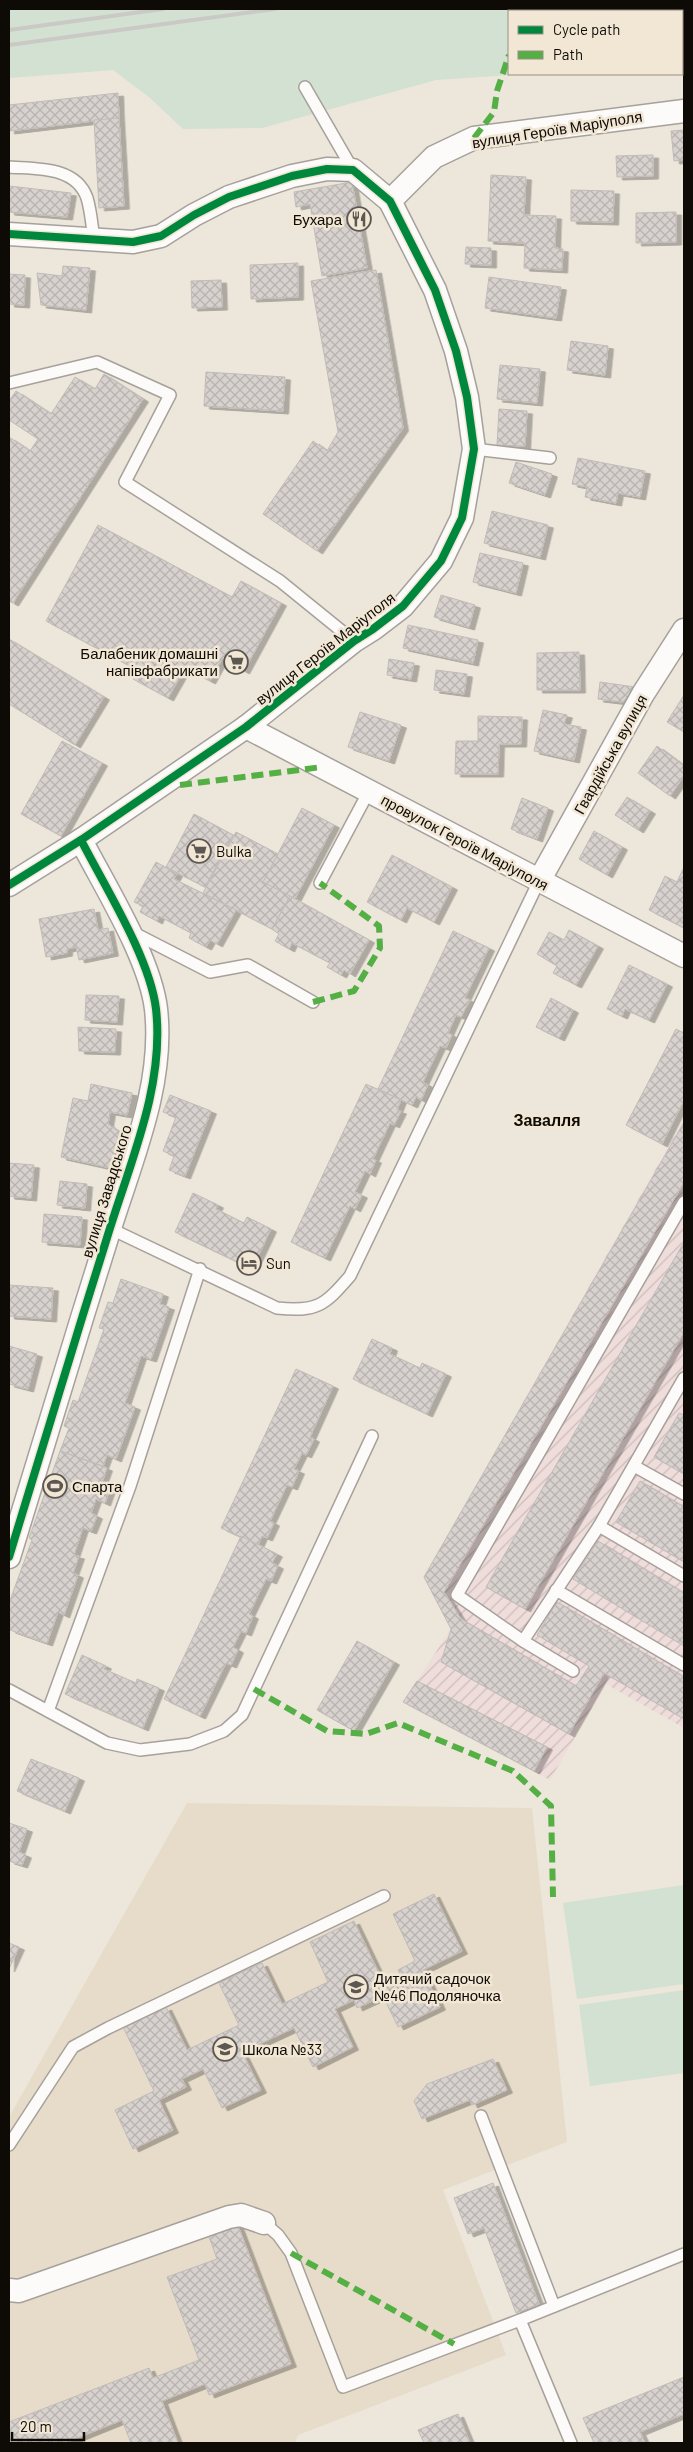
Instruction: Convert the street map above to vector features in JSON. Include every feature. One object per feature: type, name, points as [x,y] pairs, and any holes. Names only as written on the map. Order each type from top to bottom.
[{"type":"street","name":"вулиця Героїв Маріуполя","points":[[390,201],[434,157],[474,138],[684,111]]},
{"type":"street","points":[[9,234],[133,242],[152,240],[194,215],[238,194],[292,176],[327,169],[353,170]]},
{"type":"street","name":"вулиця Героїв Маріуполя","points":[[9,884],[81,840],[246,727],[354,640],[373,630],[402,606],[442,561],[462,518],[474,449],[467,397],[456,351],[435,290],[390,201],[353,170]]},
{"type":"street","name":"Гвардійська вулиця","points":[[539,881],[643,694],[684,630]]},
{"type":"street","name":"провулок Героїв Маріуполя","points":[[246,727],[684,956]]},
{"type":"street","name":"вулиця Завадського","points":[[9,1557],[151,1091],[158,1054],[156,1010],[142,962],[81,840]]},
{"type":"street","points":[[9,2290],[19,2291],[229,2217],[241,2215],[264,2223]]},
{"type":"lane","points":[[305,87],[353,170]]},
{"type":"lane","points":[[9,167],[52,170],[68,176],[79,184],[87,197],[94,240]]},
{"type":"lane","points":[[9,383],[97,362],[170,394],[125,482],[280,581],[354,640]]},
{"type":"lane","points":[[474,449],[550,458]]},
{"type":"lane","points":[[320,884],[369,791]]},
{"type":"lane","points":[[109,1228],[200,1269],[277,1308],[304,1310],[330,1299],[350,1276],[539,881]]},
{"type":"lane","points":[[126,929],[210,972],[248,965],[313,1002]]},
{"type":"lane","points":[[573,1671],[523,1641],[457,1595],[684,1202]]},
{"type":"lane","points":[[48,1711],[130,1486],[200,1269]]},
{"type":"lane","points":[[523,1641],[599,1526],[684,1378]]},
{"type":"lane","points":[[674,1397],[684,1403]]},
{"type":"lane","points":[[9,1690],[107,1743],[140,1750],[190,1744],[224,1732],[242,1715],[372,1436]]},
{"type":"lane","points":[[634,1466],[684,1494]]},
{"type":"lane","points":[[599,1526],[684,1576]]},
{"type":"lane","points":[[556,1590],[684,1665]]},
{"type":"lane","points":[[9,2145],[73,2047],[108,2028],[384,1896]]},
{"type":"lane","points":[[481,2116],[554,2306]]},
{"type":"lane","points":[[264,2223],[278,2235],[291,2253],[343,2387],[520,2320],[684,2254]]},
{"type":"lane","points":[[520,2320],[570,2443]]},
{"type":"shaded area","points":[[684,1119],[684,1728],[606,1684],[550,1780],[403,1702],[451,1629],[424,1577]]},
{"type":"shaded area","points":[[187,1803],[532,1808],[567,2142],[443,2190],[506,2355],[298,2435],[295,2443],[9,2443],[9,2117]]},
{"type":"green space","points":[[9,9],[684,9],[684,63],[683,10],[508,10],[508,75],[510,75],[436,80],[262,128],[183,129],[149,97],[113,70],[9,78]]},
{"type":"green space","points":[[684,1885],[684,1984],[577,1999],[563,1903]]},
{"type":"green space","points":[[684,1990],[684,2073],[590,2086],[579,2005]]},
{"type":"building","points":[[118,93],[119,118],[9,131],[9,105]]},
{"type":"building","points":[[119,118],[124,206],[99,208],[94,120]]},
{"type":"building","points":[[684,130],[684,160],[674,161],[671,131]]},
{"type":"building","points":[[653,155],[653,176],[617,177],[616,156]]},
{"type":"building","points":[[491,175],[526,177],[524,215],[556,216],[555,248],[563,249],[562,270],[524,268],[525,243],[488,241]]},
{"type":"building","points":[[352,182],[367,268],[322,276],[310,204],[296,207],[294,192]]},
{"type":"building","points":[[9,186],[71,193],[67,217],[9,212]]},
{"type":"building","points":[[571,190],[614,191],[613,222],[571,221]]},
{"type":"building","points":[[676,212],[676,242],[636,243],[636,213]]},
{"type":"building","points":[[466,247],[491,248],[491,265],[465,264]]},
{"type":"building","points":[[298,263],[298,297],[251,299],[250,265]]},
{"type":"building","points":[[63,266],[90,268],[86,310],[41,305],[37,273],[62,276]]},
{"type":"building","points":[[376,270],[403,428],[317,551],[263,514],[313,441],[327,451],[338,432],[311,281]]},
{"type":"building","points":[[9,274],[25,275],[24,305],[9,304]]},
{"type":"building","points":[[489,277],[561,287],[556,318],[485,308]]},
{"type":"building","points":[[221,280],[222,307],[192,308],[191,281]]},
{"type":"building","points":[[571,341],[608,346],[605,375],[567,370]]},
{"type":"building","points":[[500,365],[540,369],[537,403],[497,399]]},
{"type":"building","points":[[206,372],[285,377],[283,411],[204,406]]},
{"type":"building","points":[[104,374],[143,399],[13,603],[9,601],[9,437],[30,451],[38,439],[9,420],[9,401],[16,391],[51,414],[75,377],[95,389]]},
{"type":"building","points":[[499,409],[527,411],[525,446],[497,445]]},
{"type":"building","points":[[578,458],[645,471],[640,497],[618,493],[616,503],[585,497],[587,487],[572,484]]},
{"type":"building","points":[[516,462],[552,474],[545,495],[509,483]]},
{"type":"building","points":[[492,511],[548,525],[540,557],[484,543]]},
{"type":"building","points":[[98,525],[232,597],[241,581],[281,603],[244,671],[222,659],[210,681],[185,668],[168,698],[133,679],[137,670],[46,621]]},
{"type":"building","points":[[480,553],[523,563],[516,593],[473,582]]},
{"type":"building","points":[[441,595],[475,605],[469,627],[434,617]]},
{"type":"building","points":[[408,625],[478,640],[473,663],[403,648]]},
{"type":"building","points":[[9,639],[104,697],[75,745],[9,704]]},
{"type":"building","points":[[579,652],[580,690],[537,690],[537,653]]},
{"type":"building","points":[[389,659],[414,663],[411,679],[387,675]]},
{"type":"building","points":[[436,670],[467,674],[464,694],[434,690]]},
{"type":"building","points":[[600,682],[635,687],[623,702],[598,699]]},
{"type":"building","points":[[684,695],[684,732],[667,722]]},
{"type":"building","points":[[543,710],[567,715],[564,724],[581,727],[574,760],[534,751]]},
{"type":"building","points":[[360,712],[401,725],[389,761],[348,747]]},
{"type":"building","points":[[478,716],[522,717],[521,744],[499,744],[498,774],[455,774],[456,741],[478,741]]},
{"type":"building","points":[[62,741],[102,763],[61,836],[21,814]]},
{"type":"building","points":[[657,746],[684,766],[684,776],[670,796],[638,773]]},
{"type":"building","points":[[627,797],[650,811],[638,830],[615,815]]},
{"type":"building","points":[[522,798],[548,808],[537,839],[511,829]]},
{"type":"building","points":[[302,808],[334,825],[295,899],[263,882]]},
{"type":"building","points":[[194,814],[233,835],[205,887],[166,867]]},
{"type":"building","points":[[594,831],[622,847],[607,875],[579,859]]},
{"type":"building","points":[[236,832],[278,854],[263,882],[290,896],[272,929],[203,893]]},
{"type":"building","points":[[392,855],[452,887],[434,922],[407,908],[401,920],[367,902]]},
{"type":"building","points":[[156,862],[177,874],[174,879],[236,910],[217,944],[210,940],[206,947],[189,938],[191,933],[159,916],[157,921],[140,912],[143,906],[134,902]]},
{"type":"building","points":[[684,867],[684,928],[649,910],[665,876],[677,882]]},
{"type":"building","points":[[290,896],[369,940],[350,974],[344,970],[341,975],[327,967],[330,963],[292,943],[289,949],[275,941],[279,934],[272,929]]},
{"type":"building","points":[[94,909],[98,930],[108,928],[113,953],[79,960],[76,947],[67,949],[67,953],[46,957],[39,919]]},
{"type":"building","points":[[569,930],[598,946],[576,985],[553,973],[557,966],[537,954],[549,932],[564,940]]},
{"type":"building","points":[[453,931],[489,948],[465,998],[470,1000],[461,1017],[456,1015],[448,1033],[452,1035],[446,1048],[440,1046],[423,1082],[428,1085],[421,1100],[416,1097],[412,1105],[378,1089]]},
{"type":"building","points":[[629,965],[667,984],[649,1020],[625,1009],[622,1016],[607,1009]]},
{"type":"building","points":[[86,995],[119,996],[117,1022],[85,1020]]},
{"type":"building","points":[[551,998],[573,1010],[559,1038],[536,1027]]},
{"type":"building","points":[[78,1027],[116,1029],[115,1052],[79,1051]]},
{"type":"building","points":[[676,1029],[684,1033],[684,1100],[662,1144],[626,1125]]},
{"type":"building","points":[[91,1084],[132,1093],[127,1115],[110,1112],[108,1124],[119,1132],[111,1168],[61,1157],[73,1098],[88,1101]]},
{"type":"building","points":[[366,1084],[401,1100],[397,1110],[401,1111],[394,1125],[390,1123],[373,1159],[376,1160],[370,1174],[365,1171],[355,1192],[362,1195],[355,1209],[350,1206],[325,1258],[291,1242]]},
{"type":"building","points":[[170,1095],[211,1111],[185,1176],[169,1170],[174,1156],[163,1151],[176,1117],[163,1112]]},
{"type":"building","points":[[684,1122],[684,1182],[444,1592],[461,1619],[576,1686],[589,1666],[537,1635],[557,1602],[684,1677],[684,1719],[604,1673],[569,1734],[441,1662],[451,1629],[424,1577]]},
{"type":"building","points":[[9,1163],[34,1165],[31,1198],[9,1196]]},
{"type":"building","points":[[60,1181],[87,1184],[85,1208],[57,1205]]},
{"type":"building","points":[[193,1193],[218,1205],[216,1209],[244,1223],[247,1217],[271,1229],[252,1269],[175,1232]]},
{"type":"building","points":[[44,1214],[82,1217],[80,1245],[42,1242]]},
{"type":"building","points":[[684,1242],[684,1332],[525,1609],[486,1587]]},
{"type":"building","points":[[121,1279],[163,1294],[160,1304],[169,1307],[151,1359],[141,1356],[125,1403],[135,1407],[116,1459],[107,1455],[103,1466],[60,1451],[69,1428],[64,1426],[73,1400],[78,1402],[104,1329],[99,1328],[108,1302],[113,1303]]},
{"type":"building","points":[[9,1285],[53,1288],[51,1319],[9,1316]]},
{"type":"building","points":[[372,1339],[392,1348],[390,1354],[420,1368],[422,1363],[446,1374],[427,1414],[353,1379]]},
{"type":"building","points":[[9,1346],[37,1354],[28,1389],[9,1384]]},
{"type":"building","points":[[296,1369],[333,1386],[310,1437],[314,1439],[306,1455],[302,1453],[294,1469],[299,1471],[292,1487],[287,1485],[270,1521],[274,1523],[267,1538],[262,1536],[258,1545],[221,1528]]},
{"type":"building","points":[[679,1413],[684,1415],[684,1474],[654,1457]]},
{"type":"building","points":[[60,1451],[107,1468],[102,1482],[111,1486],[105,1503],[96,1499],[91,1513],[97,1516],[91,1531],[83,1528],[74,1555],[79,1556],[73,1573],[78,1575],[64,1615],[58,1612],[47,1643],[10,1630],[9,1603],[32,1540],[29,1538]]},
{"type":"building","points":[[640,1481],[684,1507],[684,1562],[616,1522]]},
{"type":"building","points":[[241,1536],[277,1554],[272,1563],[278,1566],[271,1581],[266,1579],[249,1614],[253,1616],[246,1633],[241,1631],[233,1647],[238,1650],[231,1665],[226,1663],[200,1716],[164,1699]]},
{"type":"building","points":[[598,1541],[684,1593],[684,1646],[573,1579]]},
{"type":"building","points":[[357,1641],[394,1662],[354,1731],[317,1710]]},
{"type":"building","points":[[82,1655],[106,1666],[104,1669],[136,1683],[137,1679],[159,1688],[143,1728],[65,1694]]},
{"type":"building","points":[[417,1681],[547,1747],[534,1771],[403,1702]]},
{"type":"building","points":[[31,1759],[79,1778],[65,1811],[17,1791]]},
{"type":"building","points":[[9,1823],[27,1829],[19,1852],[26,1855],[22,1865],[9,1861]]},
{"type":"building","points":[[434,1894],[462,1951],[423,1970],[440,2007],[398,2027],[383,1996],[357,2008],[354,2000],[335,2009],[353,2047],[313,2067],[294,2028],[242,2052],[261,2090],[222,2108],[203,2069],[182,2079],[186,2087],[159,2100],[173,2130],[133,2149],[115,2110],[154,2091],[123,2027],[166,2007],[187,2050],[239,2025],[219,1983],[262,1963],[282,2004],[328,1982],[310,1942],[354,1921],[384,1984],[401,1976],[398,1970],[415,1961],[393,1914]]},
{"type":"building","points":[[9,1943],[19,1947],[9,1969]]},
{"type":"building","points":[[493,2059],[507,2090],[472,2105],[470,2100],[422,2119],[414,2101],[427,2084]]},
{"type":"building","points":[[493,2183],[539,2304],[516,2313],[484,2228],[468,2234],[454,2198]]},
{"type":"building","points":[[237,2223],[291,2364],[209,2395],[205,2384],[162,2401],[178,2443],[131,2443],[122,2420],[65,2443],[9,2443],[9,2422],[149,2368],[153,2378],[199,2360],[167,2277],[217,2259],[208,2234]]},
{"type":"building","points":[[684,2377],[684,2414],[640,2432],[645,2443],[594,2443],[583,2418]]},
{"type":"building","points":[[458,2414],[470,2443],[424,2443],[418,2430]]},
{"type":"railway","points":[[9,30],[163,9]]},
{"type":"railway","points":[[9,45],[275,9]]},
{"type":"marked path","points":[[474,138],[494,112],[497,91],[508,58]]},
{"type":"marked path","points":[[180,785],[322,767]]},
{"type":"marked path","points":[[313,1002],[354,991],[380,948],[379,926],[320,883]]},
{"type":"marked path","points":[[254,1689],[327,1731],[366,1734],[398,1723],[513,1771],[551,1806],[553,1897]]},
{"type":"marked path","points":[[291,2253],[454,2344]]},
{"type":"cycle path","points":[[9,234],[133,242],[161,236],[194,215],[229,197],[292,176],[327,169],[353,170],[390,201],[435,290],[456,351],[467,397],[474,449],[462,518],[441,561],[403,606],[354,641],[246,727],[81,840],[9,885]]},
{"type":"cycle path","points":[[9,1557],[81,1320],[143,1127],[155,1068],[157,1039],[156,1009],[152,989],[136,946],[81,840]]},
{"type":"place","name":"Бухара","points":[[359,219]]},
{"type":"place","name":"Балабеник домашні напівфабрикати","points":[[236,662]]},
{"type":"place","name":"Bulka","points":[[199,851]]},
{"type":"place","name":"Sun","points":[[249,1263]]},
{"type":"place","name":"Спарта","points":[[55,1486]]},
{"type":"place","name":"Дитячий садочок №46 Подоляночка","points":[[356,1987]]},
{"type":"place","name":"Школа №33","points":[[225,2049]]},
{"type":"district","name":"Завалля","points":[[547,1119]]}]
